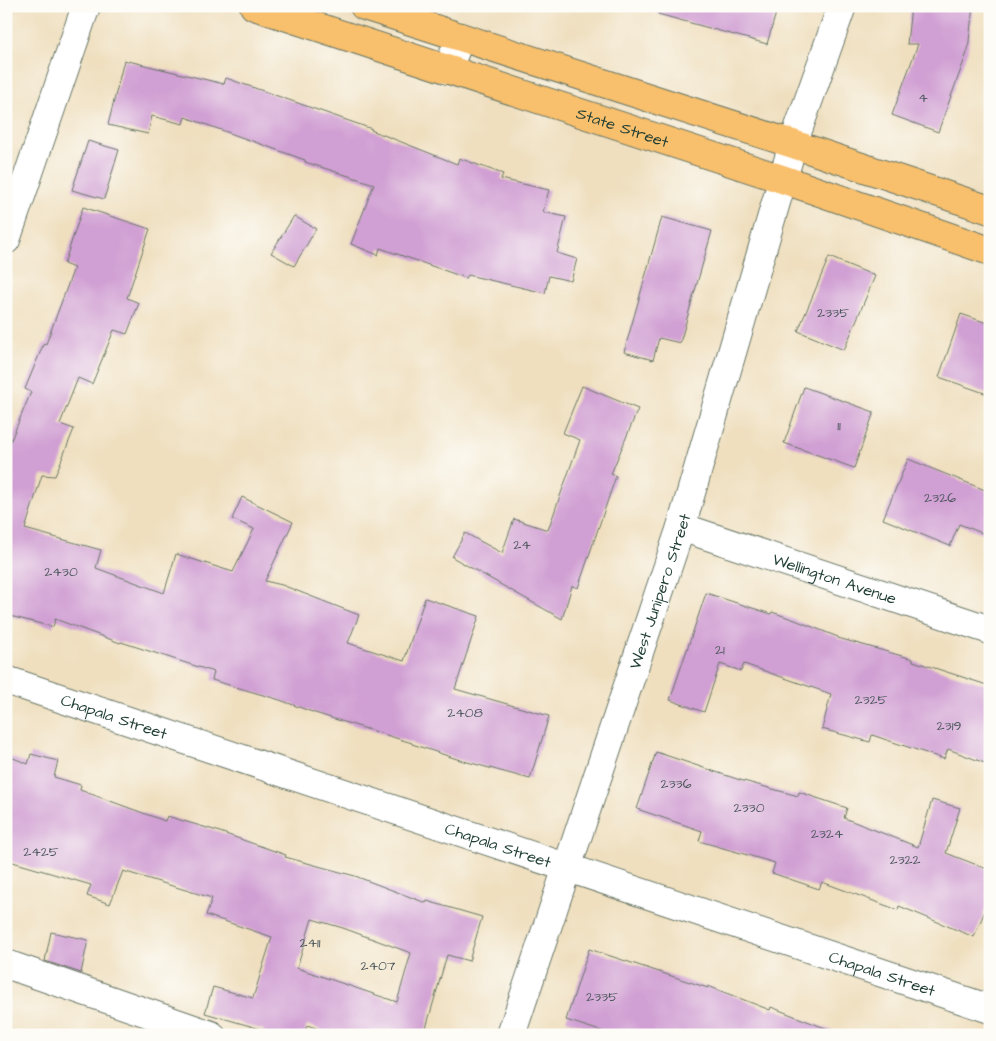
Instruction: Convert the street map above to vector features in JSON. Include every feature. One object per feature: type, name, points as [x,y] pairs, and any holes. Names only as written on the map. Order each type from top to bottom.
[{"type":"main road","name":"State Street","points":[[254,6],[782,180],[990,251]]},
{"type":"main road","points":[[364,6],[793,144],[990,210]]},
{"type":"street","points":[[6,240],[86,6]]},
{"type":"street","name":"West Junipero Street","points":[[511,1035],[681,527],[793,144],[842,6]]},
{"type":"street","points":[[448,70],[460,37]]},
{"type":"street","name":"Wellington Avenue","points":[[681,527],[990,630]]},
{"type":"street","name":"Chapala Street","points":[[6,680],[990,1009]]},
{"type":"street","points":[[6,964],[212,1035]]},
{"type":"building","points":[[659,6],[778,6],[767,44],[658,14]]},
{"type":"building","points":[[911,6],[973,6],[968,50],[938,132],[892,115],[918,44],[907,44]]},
{"type":"building","points":[[124,60],[224,84],[226,78],[372,129],[457,164],[459,158],[503,174],[501,179],[549,190],[543,212],[566,217],[557,253],[577,259],[571,281],[549,276],[545,293],[468,275],[466,278],[380,248],[378,255],[351,244],[374,184],[305,162],[305,160],[185,117],[183,124],[152,116],[148,134],[108,125]]},
{"type":"building","points":[[88,141],[119,150],[104,199],[72,190]]},
{"type":"building","points":[[83,207],[150,229],[127,298],[139,303],[127,334],[114,330],[92,384],[78,378],[60,424],[74,429],[55,476],[42,475],[25,529],[101,550],[96,568],[164,593],[176,554],[233,572],[254,529],[232,519],[242,497],[293,522],[265,581],[282,585],[359,615],[348,643],[404,661],[425,598],[479,616],[455,689],[549,716],[530,779],[460,760],[280,700],[212,680],[214,672],[120,643],[55,619],[53,627],[6,615],[6,452],[31,392],[25,389],[44,343],[46,344],[74,268],[64,264]]},
{"type":"building","points":[[294,216],[316,229],[294,266],[271,253]]},
{"type":"building","points":[[662,217],[712,231],[680,343],[659,338],[653,360],[624,352]]},
{"type":"building","points":[[829,257],[875,276],[844,350],[798,331]]},
{"type":"building","points":[[961,314],[990,324],[990,395],[939,377]]},
{"type":"building","points":[[582,386],[638,409],[611,474],[616,476],[578,588],[572,586],[562,619],[452,557],[465,533],[502,553],[514,519],[548,530],[580,440],[563,433]]},
{"type":"building","points":[[804,387],[874,412],[854,468],[784,443]]},
{"type":"building","points":[[908,459],[990,492],[990,536],[959,524],[950,546],[883,519]]},
{"type":"building","points":[[706,593],[771,614],[772,612],[838,638],[913,659],[913,661],[990,686],[990,765],[948,749],[944,759],[872,735],[870,742],[822,729],[831,694],[744,664],[741,671],[720,664],[704,712],[670,700]]},
{"type":"building","points":[[656,752],[740,780],[798,796],[799,792],[847,808],[844,818],[918,847],[932,800],[960,808],[946,853],[990,870],[990,899],[974,937],[899,906],[898,910],[822,882],[819,889],[772,873],[775,863],[699,841],[702,831],[637,809]]},
{"type":"building","points":[[31,754],[58,761],[54,777],[81,785],[80,790],[165,821],[167,816],[214,830],[286,855],[285,857],[355,876],[426,903],[427,901],[482,917],[469,961],[447,955],[424,1035],[335,1035],[307,1025],[304,1035],[262,1035],[264,1030],[205,1013],[213,987],[253,998],[272,937],[206,915],[212,898],[123,871],[110,904],[87,896],[91,885],[6,860],[6,755],[28,764]],"holes":[[[312,919],[343,928],[411,953],[397,1002],[297,968]]]},
{"type":"building","points":[[51,932],[88,940],[81,973],[45,961]]},
{"type":"building","points":[[589,949],[708,988],[708,986],[770,1010],[771,1007],[838,1033],[838,1035],[613,1035],[566,1020]]}]
